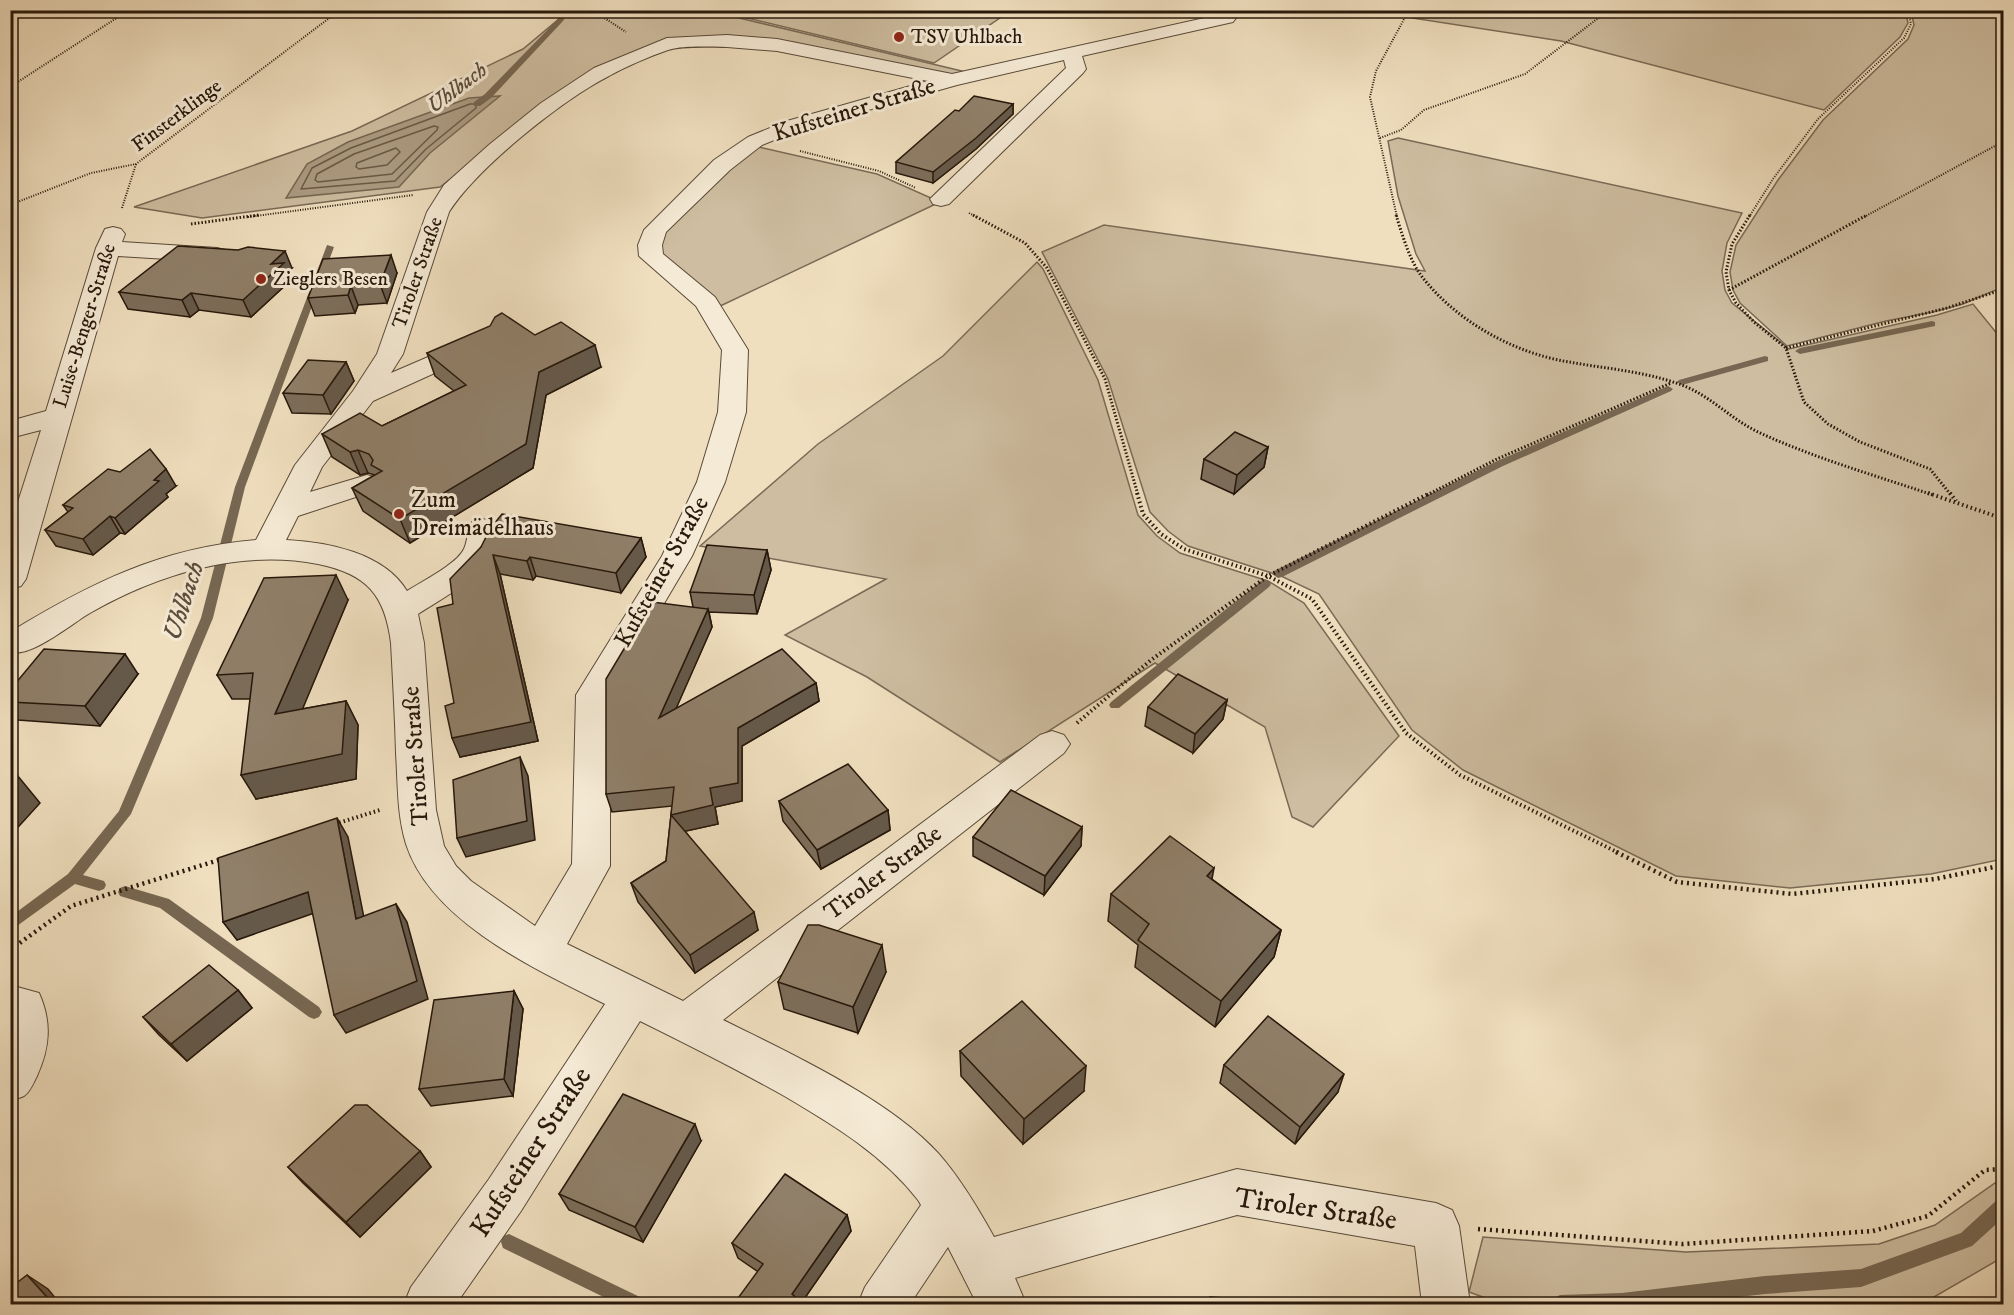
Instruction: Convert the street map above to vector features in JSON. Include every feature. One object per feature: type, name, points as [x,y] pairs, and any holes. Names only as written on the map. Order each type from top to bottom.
[{"type":"street","name":"Kufsteiner Straße","points":[[542,950],[591,866],[593,695],[677,555],[711,482],[732,412],[735,350],[706,302],[651,256],[650,245],[655,230],[722,165],[755,141],[794,125],[953,80],[1227,18]]},
{"type":"street","name":"Kufsteiner Straße","points":[[667,44],[727,41],[777,45],[953,80]]},
{"type":"street","name":"Tiroler Straße","points":[[257,549],[286,510],[309,465],[364,395],[390,354],[438,212],[452,189],[497,148],[601,72],[667,44]]},
{"type":"street","points":[[941,200],[1076,69],[1072,52]]},
{"type":"street","points":[[110,241],[234,256]]},
{"type":"street","name":"Luise-Benger-Straße","points":[[10,579],[110,241]]},
{"type":"street","points":[[364,395],[487,341]]},
{"type":"street","name":"Luise-Benger-Straße","points":[[10,430],[57,417]]},
{"type":"street","points":[[286,510],[367,484]]},
{"type":"street","points":[[401,610],[459,572],[478,554],[483,530]]},
{"type":"street","name":"Tiroler Straße","points":[[13,643],[96,596],[156,571],[198,560],[257,549],[321,554],[347,561],[370,571],[394,595],[401,610],[408,642],[415,799],[424,843],[434,867],[454,889],[476,906],[542,950],[632,998],[769,1065],[842,1106],[884,1137],[921,1168],[948,1206],[983,1264],[1002,1305]]},
{"type":"street","name":"Tiroler Straße","points":[[687,1023],[1052,744]]},
{"type":"street","name":"Kufsteiner Straße","points":[[428,1305],[505,1195],[632,998]]},
{"type":"street","points":[[10,1003],[24,1006],[29,1024],[27,1047],[17,1073],[10,1081]]},
{"type":"street","name":"Tiroler Straße","points":[[983,1264],[1237,1192],[1436,1226]]},
{"type":"street","points":[[882,1305],[948,1206]]},
{"type":"street","points":[[1436,1226],[1446,1305]]},
{"type":"path","points":[[10,87],[129,10]]},
{"type":"path","name":"Finsterklinge","points":[[10,205],[91,173],[136,164],[340,10]]},
{"type":"path","points":[[1409,10],[1376,71],[1370,97],[1390,195],[1409,254],[1419,272],[1438,296],[1473,323],[1518,349],[1566,362],[1631,372],[1672,382],[1689,388],[1756,431],[1824,458],[2004,519]]},
{"type":"path","points":[[1380,138],[1401,130],[1424,110],[1525,74],[1601,15],[1619,10]]},
{"type":"path","points":[[1908,10],[1911,24],[1904,38],[1818,119],[1761,198],[1732,244],[1726,272],[1729,290],[1737,303],[1754,322],[1786,348],[1804,402],[1828,424],[1860,442],[1930,469],[1958,503]]},
{"type":"path","points":[[755,141],[879,171],[1025,243],[1047,268],[1105,379],[1143,514],[1161,534],[1184,549],[1268,576],[1312,599],[1406,733],[1460,775],[1677,882],[1792,894],[1935,879],[2004,865]]},
{"type":"path","points":[[1729,290],[2004,141]]},
{"type":"path","points":[[110,241],[136,164]]},
{"type":"path","points":[[183,225],[452,189]]},
{"type":"path","points":[[1786,348],[1888,322],[1935,314],[2004,289]]},
{"type":"path","points":[[1052,744],[1150,660],[1268,576],[1497,459],[1672,382]]},
{"type":"path","points":[[323,828],[415,799]]},
{"type":"path","points":[[10,950],[71,906],[232,856]]},
{"type":"path","points":[[1436,1226],[1683,1244],[1873,1231],[1928,1216],[1985,1170],[2004,1169]]},
{"type":"shaded area","name":"TSV Uhlbach","points":[[1010,10],[934,63],[718,11]]},
{"type":"shaded area","points":[[1416,10],[1905,10],[1908,23],[1900,37],[1824,110],[1561,41],[1412,18]]},
{"type":"shaded area","points":[[564,11],[710,11],[966,72],[947,76],[835,52],[663,41],[492,147],[440,187],[202,218],[134,207],[352,131],[523,49],[560,18]]},
{"type":"shaded area","points":[[1911,11],[1957,11],[2003,16],[2003,287],[1963,304],[1787,346],[1740,303],[1733,290],[1730,272],[1736,245],[1778,180],[1823,120],[1908,39],[1914,25]]},
{"type":"shaded area","points":[[1398,138],[1742,213],[1727,243],[1722,271],[1725,290],[1732,303],[1789,349],[1937,315],[1973,304],[2003,341],[2003,859],[1931,874],[1790,888],[1676,876],[1463,770],[1412,730],[1319,594],[1281,576],[1188,546],[1168,531],[1150,512],[1108,379],[1042,252],[1104,225],[1425,271],[1416,254],[1398,196],[1388,141]]},
{"type":"shaded area","points":[[759,147],[877,174],[940,202],[716,308],[659,254],[663,230],[728,166]]},
{"type":"shaded area","points":[[1037,262],[1043,269],[1098,380],[1138,515],[1157,536],[1180,553],[1268,581],[1304,603],[1399,736],[1313,827],[1292,817],[1265,727],[1155,663],[1000,762],[867,677],[785,635],[886,579],[700,546],[818,444],[943,356]]},
{"type":"shaded area","points":[[2003,1182],[2003,1257],[1922,1304],[1502,1304],[1469,1292],[1483,1237],[1686,1252],[1879,1244],[1935,1225],[1995,1183]]},
{"type":"water","points":[[500,96],[430,153],[399,187],[286,198],[307,164],[348,142],[469,98]]},
{"type":"building","points":[[974,96],[1013,104],[976,138],[933,172],[896,162],[955,110],[959,111]]},
{"type":"building","points":[[178,246],[238,250],[248,247],[285,251],[271,264],[284,263],[243,300],[191,293],[182,300],[119,292]]},
{"type":"building","points":[[391,255],[380,284],[351,286],[348,295],[308,298],[323,259]]},
{"type":"building","points":[[502,313],[535,335],[561,322],[595,345],[539,372],[526,444],[400,519],[352,488],[382,471],[371,465],[373,460],[369,454],[358,450],[350,452],[322,434],[360,413],[382,426],[466,385],[427,353],[490,326],[495,317]]},
{"type":"building","points":[[308,360],[346,362],[323,395],[283,393]]},
{"type":"building","points":[[1235,432],[1268,447],[1237,475],[1204,459]]},
{"type":"building","points":[[150,449],[166,469],[154,480],[159,481],[115,518],[110,516],[83,539],[45,530],[73,508],[63,505],[108,469],[120,472]]},
{"type":"building","points":[[502,514],[641,538],[616,573],[530,557],[527,561],[493,555],[531,722],[452,738],[445,706],[454,703],[437,608],[453,604],[450,579],[481,547],[490,529]]},
{"type":"building","points":[[707,545],[767,550],[754,595],[690,592]]},
{"type":"building","points":[[336,575],[275,714],[346,701],[342,754],[241,775],[253,673],[217,675],[264,578]]},
{"type":"building","points":[[652,602],[708,609],[659,718],[782,649],[816,683],[738,728],[738,783],[710,788],[713,805],[671,815],[674,787],[606,794],[606,679]]},
{"type":"building","points":[[44,649],[125,654],[85,706],[10,702],[10,690]]},
{"type":"building","points":[[1178,674],[1227,700],[1195,734],[1148,707]]},
{"type":"building","points":[[520,757],[527,821],[457,838],[453,780]]},
{"type":"building","points":[[848,764],[888,810],[817,850],[779,801]]},
{"type":"building","points":[[10,774],[17,775],[10,782]]},
{"type":"building","points":[[1011,790],[1082,827],[1045,876],[973,837]]},
{"type":"building","points":[[671,815],[754,912],[690,955],[631,883],[666,861]]},
{"type":"building","points":[[337,818],[356,919],[396,904],[417,981],[334,1015],[308,892],[223,922],[218,858]]},
{"type":"building","points":[[1170,836],[1214,868],[1207,876],[1281,930],[1221,1001],[1138,940],[1149,924],[1111,894]]},
{"type":"building","points":[[808,925],[819,925],[882,945],[853,1007],[778,982]]},
{"type":"building","points":[[209,965],[238,990],[171,1044],[143,1017]]},
{"type":"building","points":[[514,991],[504,1079],[419,1089],[434,1000]]},
{"type":"building","points":[[1022,1001],[1086,1066],[1024,1119],[960,1051]]},
{"type":"building","points":[[1268,1016],[1344,1074],[1300,1127],[1224,1065]]},
{"type":"building","points":[[623,1094],[695,1124],[635,1227],[559,1194]]},
{"type":"building","points":[[355,1105],[367,1105],[420,1151],[346,1222],[288,1167]]},
{"type":"building","points":[[785,1174],[847,1215],[792,1294],[805,1305],[733,1305],[763,1264],[732,1243]]},
{"type":"building","points":[[27,1275],[54,1305],[10,1305],[10,1288]]},
{"type":"building","points":[[1210,1297],[1311,1304],[1312,1305],[1210,1305]]},
{"type":"waterway","name":"Uhlbach","points":[[477,104],[488,96],[561,20],[567,10]]},
{"type":"waterway","name":"Uhlbach","points":[[73,878],[124,814],[207,618],[240,487],[330,247]]},
{"type":"waterway","points":[[1800,351],[1932,324]]},
{"type":"waterway","points":[[1682,382],[1765,359]]},
{"type":"waterway","points":[[1278,574],[1499,464],[1668,389]]},
{"type":"waterway","points":[[1115,705],[1265,584]]},
{"type":"waterway","name":"Uhlbach","points":[[10,925],[73,878]]},
{"type":"waterway","points":[[73,878],[99,885]]},
{"type":"waterway","points":[[125,892],[164,903],[314,1012]]},
{"type":"waterway","points":[[1560,1304],[1622,1302],[1765,1285],[1861,1278],[1966,1240],[2004,1205]]},
{"type":"waterway","points":[[509,1242],[636,1304]]},
{"type":"place","name":"TSV Uhlbach","points":[[899,37]]},
{"type":"place","name":"Zieglers Besen","points":[[261,279]]},
{"type":"place","name":"Zum Dreimädelhaus","points":[[399,514]]}]
